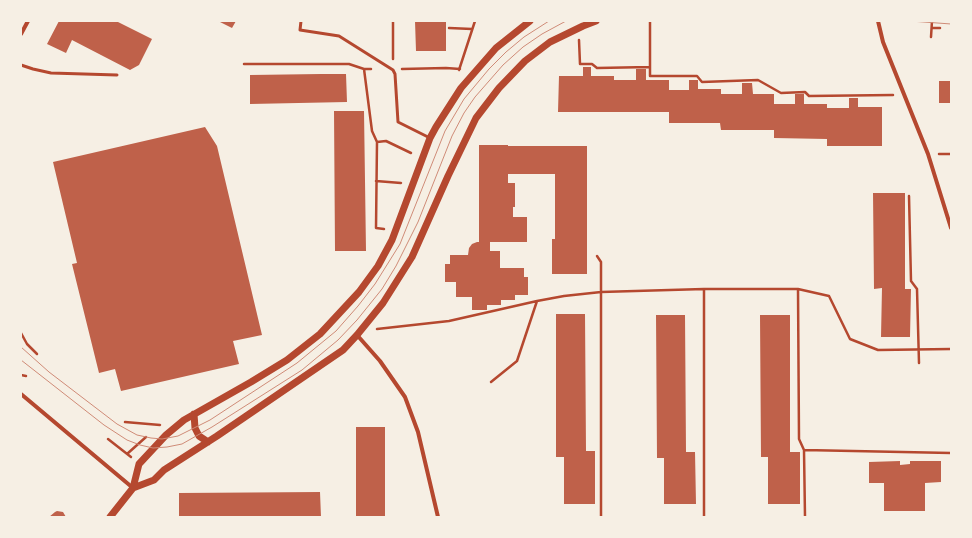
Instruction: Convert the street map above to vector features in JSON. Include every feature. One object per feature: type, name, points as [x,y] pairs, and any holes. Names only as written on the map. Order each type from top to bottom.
[{"type":"street","points":[[21,34],[28,21]]},
{"type":"street","points":[[110,517],[133,488],[139,464],[166,435],[184,420],[287,360],[320,334],[359,292],[378,266],[392,240],[430,138],[461,88],[496,48],[530,21]]},
{"type":"street","points":[[133,488],[154,480],[164,470],[208,442],[343,350],[383,304],[412,257],[476,118],[499,88],[525,61],[550,42],[581,25],[596,21]]},
{"type":"street","points":[[878,21],[883,42],[906,95],[928,154],[951,228]]},
{"type":"street","points":[[357,335],[380,361],[405,397],[418,432],[438,517]]},
{"type":"street","points":[[21,394],[133,488]]},
{"type":"street","points":[[194,414],[195,428],[199,436],[208,442]]},
{"type":"lane","points":[[301,21],[300,30],[339,36],[393,70],[396,74],[398,122],[430,138]]},
{"type":"lane","points":[[21,65],[51,72],[117,75]]},
{"type":"path","points":[[392,21],[393,70]]},
{"type":"path","points":[[461,88],[458,73],[474,21]]},
{"type":"path","points":[[650,21],[650,76],[697,76],[702,82],[758,80],[781,93],[805,92],[809,96],[906,95]]},
{"type":"path","points":[[931,37],[932,21]]},
{"type":"path","points":[[581,25],[580,64],[592,64],[597,68],[650,67]]},
{"type":"path","points":[[449,28],[472,29]]},
{"type":"path","points":[[932,28],[940,28]]},
{"type":"path","points":[[244,64],[349,64],[364,69],[393,70],[446,68],[460,69]]},
{"type":"path","points":[[364,69],[372,131],[377,142],[376,228],[396,231]]},
{"type":"path","points":[[377,142],[386,141],[422,159]]},
{"type":"path","points":[[376,181],[414,183]]},
{"type":"path","points":[[909,196],[911,281],[917,288],[919,363]]},
{"type":"path","points":[[597,256],[601,262],[601,517]]},
{"type":"path","points":[[366,324],[376,329],[449,321],[564,296],[601,292],[704,288],[798,289],[829,296],[850,339],[878,350],[951,349]]},
{"type":"path","points":[[704,288],[704,517]]},
{"type":"path","points":[[798,289],[799,439],[804,450],[805,517]]},
{"type":"path","points":[[491,382],[517,360],[538,301]]},
{"type":"path","points":[[21,333],[27,344],[37,354]]},
{"type":"path","points":[[21,376],[26,376]]},
{"type":"path","points":[[125,422],[159,425],[154,429]]},
{"type":"path","points":[[108,439],[127,454],[150,433]]},
{"type":"path","points":[[804,450],[951,453]]},
{"type":"building","points":[[59,21],[116,21],[152,39],[139,65],[130,70],[72,40],[66,53],[47,44]]},
{"type":"building","points":[[218,21],[236,21],[232,28]]},
{"type":"building","points":[[415,21],[446,21],[446,51],[416,51]]},
{"type":"building","points":[[583,67],[591,67],[591,76],[614,76],[614,80],[636,80],[636,69],[646,69],[646,80],[669,80],[669,90],[689,90],[689,80],[698,80],[698,89],[721,89],[721,94],[742,94],[742,83],[752,83],[753,94],[774,94],[774,104],[795,104],[795,94],[804,94],[804,104],[827,104],[827,108],[849,108],[849,98],[858,98],[858,107],[882,107],[882,146],[827,146],[827,139],[774,138],[774,130],[721,130],[720,123],[669,123],[669,112],[558,112],[559,76],[583,76]]},
{"type":"building","points":[[346,74],[347,102],[250,104],[250,75]]},
{"type":"building","points":[[939,81],[951,81],[951,103],[939,103]]},
{"type":"building","points":[[334,111],[364,111],[366,251],[335,251]]},
{"type":"building","points":[[205,127],[217,146],[262,335],[233,341],[239,364],[121,391],[115,369],[99,373],[72,264],[77,263],[53,162]]},
{"type":"building","points":[[479,145],[587,146],[587,274],[552,274],[552,239],[555,239],[555,174],[508,174],[508,183],[515,183],[515,207],[513,207],[513,217],[527,217],[527,242],[490,242],[490,251],[500,251],[500,268],[524,268],[524,277],[528,277],[528,295],[515,295],[515,300],[501,300],[501,305],[487,305],[487,310],[472,310],[472,297],[456,297],[456,282],[445,282],[445,264],[450,264],[450,255],[468,255],[469,248],[472,244],[479,242]]},
{"type":"building","points":[[873,193],[905,193],[905,289],[911,289],[910,337],[881,337],[882,288],[874,289]]},
{"type":"building","points":[[556,314],[585,314],[586,451],[595,451],[595,504],[564,504],[564,457],[556,457]]},
{"type":"building","points":[[656,315],[685,315],[686,452],[695,452],[696,504],[664,504],[664,458],[657,458]]},
{"type":"building","points":[[760,315],[790,315],[790,452],[800,452],[800,504],[768,504],[768,457],[761,457]]},
{"type":"building","points":[[356,427],[385,427],[385,517],[356,517]]},
{"type":"building","points":[[900,461],[900,465],[910,464],[910,461],[941,461],[941,482],[925,483],[925,511],[884,511],[884,483],[869,483],[869,462]]},
{"type":"building","points":[[320,492],[321,517],[179,517],[179,493]]},
{"type":"building","points":[[57,511],[63,512],[66,517],[49,517]]},
{"type":"tram line","points":[[21,347],[49,372],[117,424],[137,435],[162,439],[178,436],[210,420],[297,363],[336,331],[358,306],[375,284],[400,244],[445,131],[464,99],[489,69],[506,52],[524,37],[549,21]]},
{"type":"tram line","points":[[21,360],[104,425],[127,440],[140,445],[153,448],[182,444],[212,427],[302,370],[338,340],[357,320],[382,289],[396,266],[418,222],[452,136],[464,113],[475,97],[503,65],[523,47],[542,34],[566,21]]},
{"type":"tram line","points":[[910,21],[951,24]]}]
